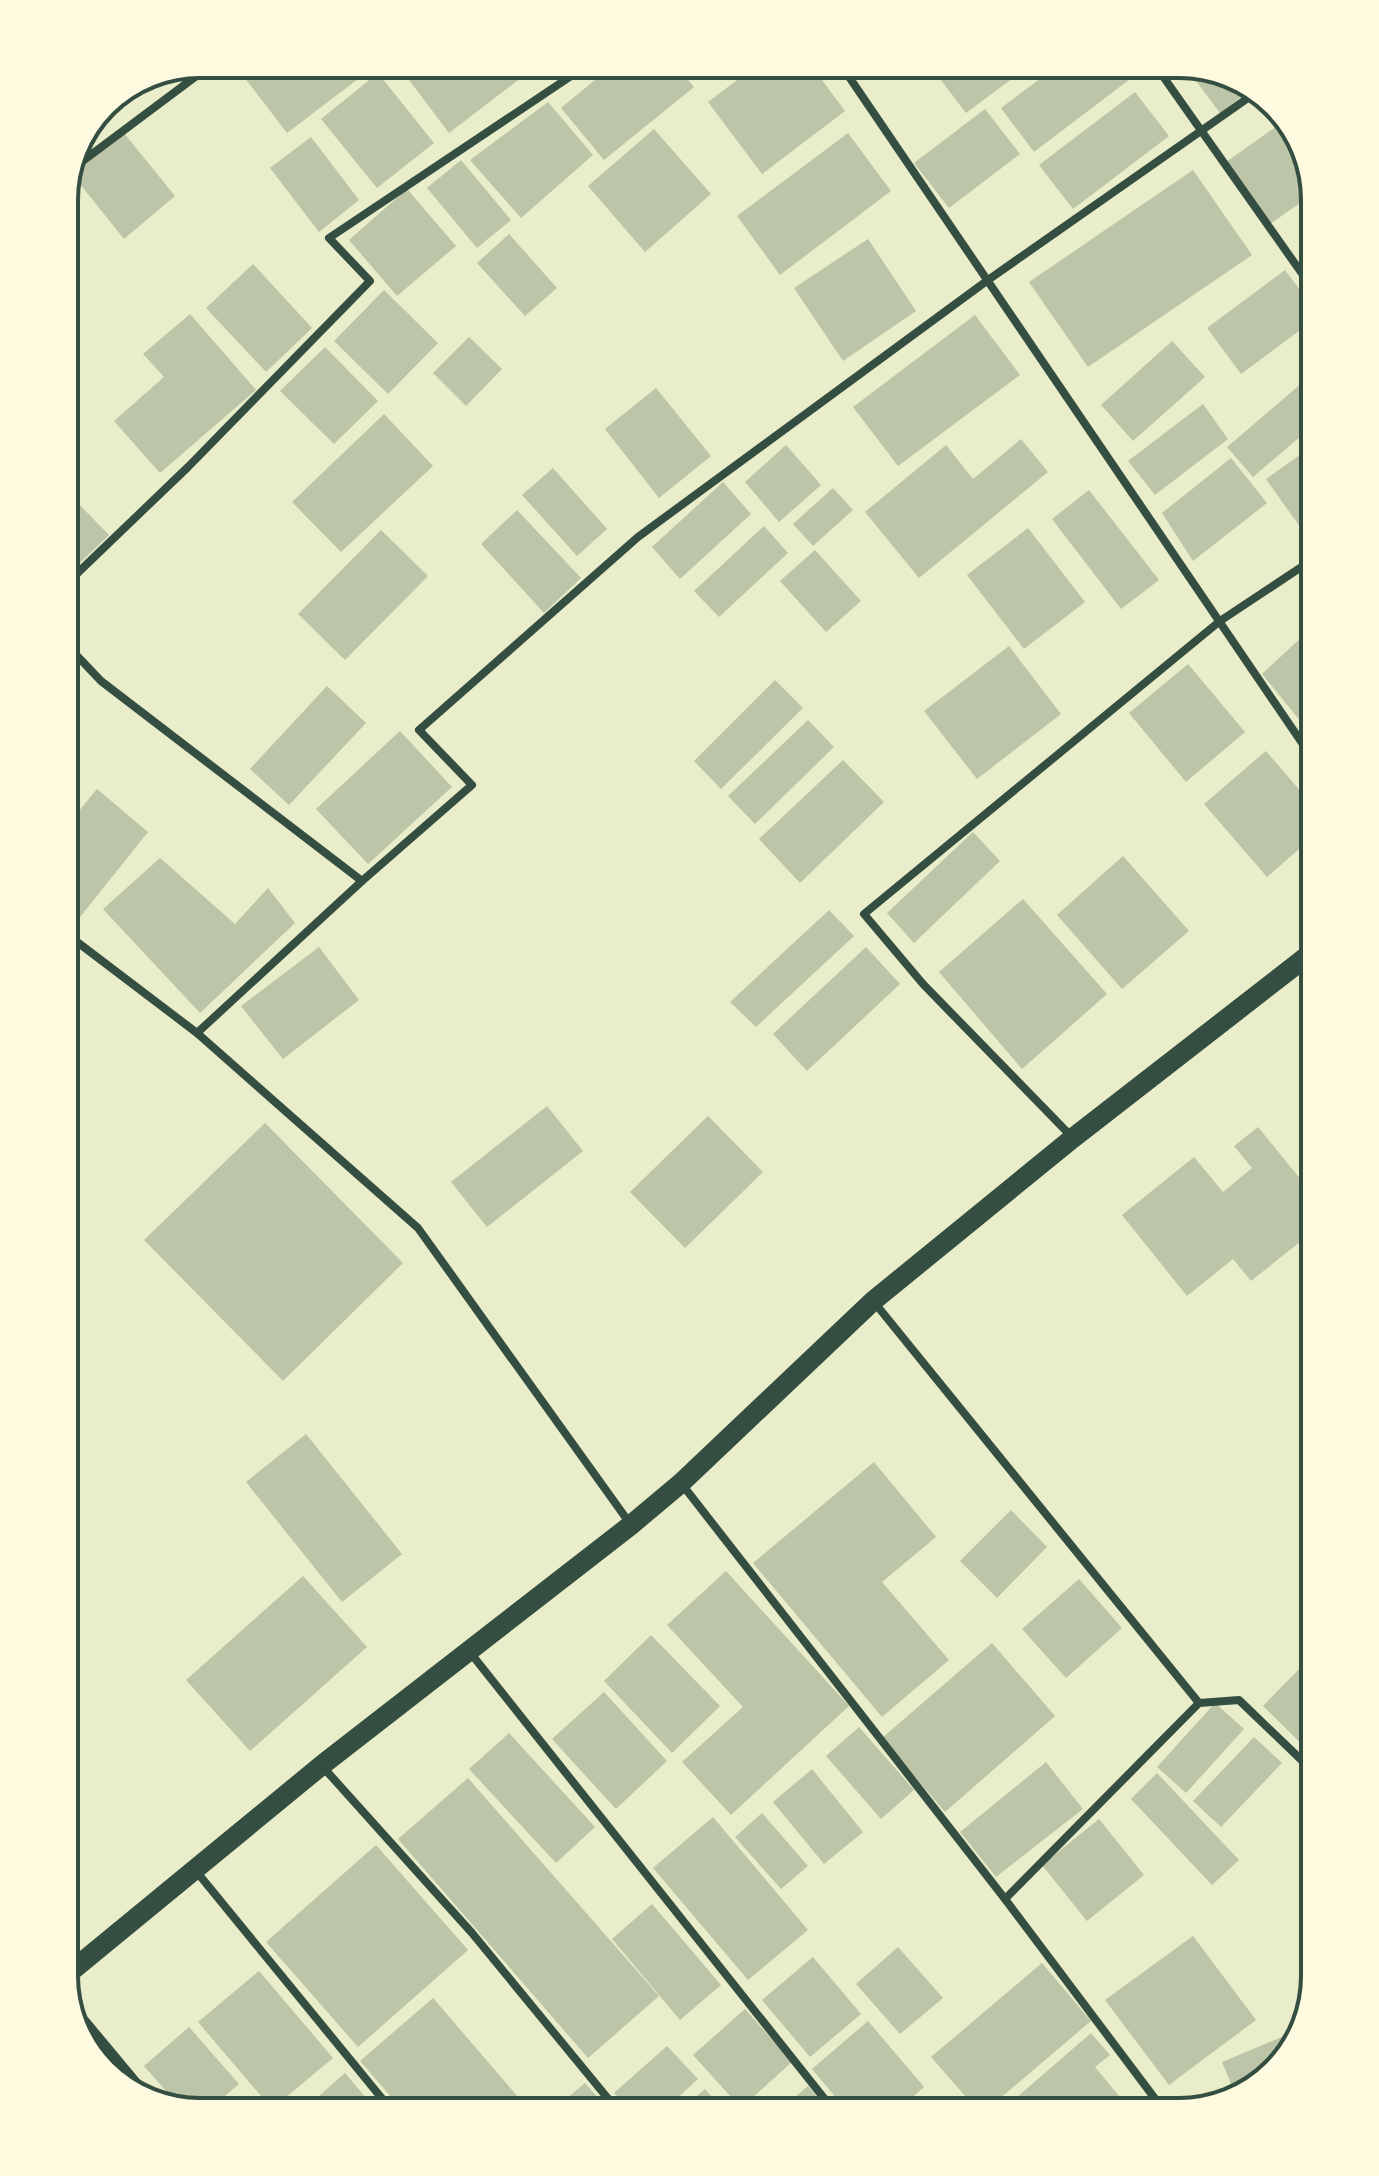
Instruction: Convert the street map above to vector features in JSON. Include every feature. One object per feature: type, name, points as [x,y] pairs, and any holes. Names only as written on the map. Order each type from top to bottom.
[{"type":"main road","points":[[78,1966],[322,1765],[631,1525],[681,1483],[873,1301],[1073,1138],[1301,961]]},
{"type":"street","points":[[78,573],[188,467],[370,281],[329,238],[568,78]]},
{"type":"street","points":[[850,78],[1301,741]]},
{"type":"street","points":[[1164,78],[1301,272]]},
{"type":"street","points":[[85,159],[193,79]]},
{"type":"street","points":[[197,1033],[472,785],[419,730],[638,537],[988,280],[1247,99]]},
{"type":"street","points":[[1073,1138],[923,984],[864,914],[1220,621],[1301,567]]},
{"type":"street","points":[[78,657],[101,681],[362,881]]},
{"type":"street","points":[[78,943],[197,1033],[418,1228],[631,1525]]},
{"type":"street","points":[[873,1301],[1199,1703]]},
{"type":"street","points":[[681,1483],[1005,1899],[1154,2098]]},
{"type":"street","points":[[469,1651],[824,2098]]},
{"type":"street","points":[[1005,1899],[1199,1703],[1239,1700],[1301,1760]]},
{"type":"street","points":[[322,1765],[472,1933],[608,2098]]},
{"type":"street","points":[[196,1870],[382,2098]]},
{"type":"street","points":[[88,2024],[133,2078]]},
{"type":"building","points":[[245,78],[357,78],[358,79],[287,133]]},
{"type":"building","points":[[372,78],[382,78],[434,143],[377,188],[321,119]]},
{"type":"building","points":[[408,78],[521,78],[449,133]]},
{"type":"building","points":[[597,78],[686,78],[694,87],[604,160],[561,108]]},
{"type":"building","points":[[740,78],[820,78],[845,111],[762,174],[708,102]]},
{"type":"building","points":[[939,78],[1013,78],[966,113]]},
{"type":"building","points":[[1041,78],[1131,78],[1034,152],[1001,108]]},
{"type":"building","points":[[1194,79],[1218,84],[1242,96],[1220,113]]},
{"type":"building","points":[[1135,92],[1169,136],[1073,209],[1039,165]]},
{"type":"building","points":[[548,102],[593,155],[521,218],[470,160]]},
{"type":"building","points":[[985,109],[1020,154],[949,208],[914,163]]},
{"type":"building","points":[[1276,127],[1297,169],[1301,202],[1270,224],[1226,162]]},
{"type":"building","points":[[654,129],[711,194],[645,252],[588,186]]},
{"type":"building","points":[[123,132],[175,196],[124,239],[79,183],[83,165]]},
{"type":"building","points":[[848,133],[891,191],[780,275],[737,216]]},
{"type":"building","points":[[311,137],[359,200],[319,232],[270,168]]},
{"type":"building","points":[[461,160],[511,220],[477,248],[427,188]]},
{"type":"building","points":[[1193,170],[1252,255],[1088,367],[1029,282]]},
{"type":"building","points":[[407,189],[456,246],[397,296],[349,240]]},
{"type":"building","points":[[509,234],[557,288],[525,316],[477,263]]},
{"type":"building","points":[[868,239],[916,311],[843,361],[794,288]]},
{"type":"building","points":[[253,264],[312,328],[266,372],[206,308]]},
{"type":"building","points":[[1285,270],[1301,291],[1301,329],[1241,374],[1207,328]]},
{"type":"building","points":[[384,290],[438,343],[388,394],[334,341]]},
{"type":"building","points":[[190,314],[256,390],[160,473],[114,421],[164,377],[143,354]]},
{"type":"building","points":[[975,315],[1020,375],[898,466],[853,407]]},
{"type":"building","points":[[469,337],[502,369],[466,406],[433,373]]},
{"type":"building","points":[[1172,341],[1205,377],[1133,441],[1101,405]]},
{"type":"building","points":[[325,347],[378,401],[334,444],[280,391]]},
{"type":"building","points":[[1301,384],[1301,436],[1253,477],[1227,447]]},
{"type":"building","points":[[656,388],[711,456],[659,498],[605,429]]},
{"type":"building","points":[[1203,404],[1228,439],[1155,495],[1128,461]]},
{"type":"building","points":[[384,414],[433,466],[341,552],[292,502]]},
{"type":"building","points":[[1021,439],[1048,472],[919,578],[865,512],[946,445],[973,479]]},
{"type":"building","points":[[786,445],[821,485],[779,522],[745,482]]},
{"type":"building","points":[[1301,454],[1301,528],[1266,479]]},
{"type":"building","points":[[1231,458],[1267,503],[1193,561],[1162,513]]},
{"type":"building","points":[[553,468],[607,529],[577,556],[522,495]]},
{"type":"building","points":[[723,482],[751,514],[680,579],[652,547]]},
{"type":"building","points":[[833,488],[853,510],[813,546],[793,524]]},
{"type":"building","points":[[1089,490],[1159,580],[1121,609],[1052,519]]},
{"type":"building","points":[[78,503],[109,535],[78,565]]},
{"type":"building","points":[[517,510],[581,578],[544,613],[481,544]]},
{"type":"building","points":[[764,526],[788,553],[719,617],[694,591]]},
{"type":"building","points":[[1028,528],[1085,602],[1024,649],[967,575]]},
{"type":"building","points":[[381,530],[428,576],[345,660],[298,614]]},
{"type":"building","points":[[815,550],[861,601],[826,632],[780,581]]},
{"type":"building","points":[[1301,638],[1301,722],[1262,674]]},
{"type":"building","points":[[1009,646],[1061,714],[977,779],[924,711]]},
{"type":"building","points":[[1188,664],[1245,732],[1186,782],[1129,713]]},
{"type":"building","points":[[775,680],[803,708],[721,789],[694,761]]},
{"type":"building","points":[[327,686],[366,723],[289,805],[250,769]]},
{"type":"building","points":[[808,720],[834,747],[755,824],[728,796]]},
{"type":"building","points":[[400,731],[452,787],[368,864],[316,809]]},
{"type":"building","points":[[1266,751],[1301,792],[1301,847],[1267,877],[1204,804]]},
{"type":"building","points":[[843,760],[884,802],[800,883],[759,839]]},
{"type":"building","points":[[97,789],[148,832],[80,917],[78,915],[78,812]]},
{"type":"building","points":[[973,832],[1000,861],[914,943],[887,913]]},
{"type":"building","points":[[1123,856],[1189,931],[1122,989],[1057,915]]},
{"type":"building","points":[[160,858],[235,924],[268,888],[295,923],[200,1013],[103,909]]},
{"type":"building","points":[[1023,899],[1107,994],[1022,1069],[939,972]]},
{"type":"building","points":[[829,910],[854,936],[756,1027],[730,1002]]},
{"type":"building","points":[[319,947],[359,1000],[283,1059],[241,1006]]},
{"type":"building","points":[[866,947],[900,984],[807,1071],[773,1034]]},
{"type":"building","points":[[547,1106],[583,1151],[487,1227],[451,1182]]},
{"type":"building","points":[[708,1116],[763,1172],[685,1248],[630,1192]]},
{"type":"building","points":[[265,1123],[403,1263],[283,1381],[144,1240]]},
{"type":"building","points":[[1258,1127],[1301,1180],[1301,1241],[1251,1281],[1233,1259],[1187,1296],[1122,1215],[1194,1157],[1223,1192],[1252,1168],[1234,1146]]},
{"type":"building","points":[[306,1434],[402,1554],[342,1602],[246,1482]]},
{"type":"building","points":[[874,1462],[936,1537],[882,1582],[949,1660],[882,1717],[753,1563]]},
{"type":"building","points":[[1011,1510],[1047,1547],[997,1598],[960,1561]]},
{"type":"building","points":[[726,1571],[849,1706],[731,1815],[682,1762],[743,1707],[667,1625]]},
{"type":"building","points":[[303,1576],[367,1647],[250,1751],[186,1680]]},
{"type":"building","points":[[1079,1579],[1122,1628],[1066,1678],[1022,1629]]},
{"type":"building","points":[[651,1635],[720,1706],[672,1753],[604,1681]]},
{"type":"building","points":[[992,1643],[1055,1716],[945,1812],[882,1738]]},
{"type":"building","points":[[1301,1667],[1301,1743],[1263,1706]]},
{"type":"building","points":[[604,1692],[667,1761],[616,1809],[552,1739]]},
{"type":"building","points":[[1215,1703],[1244,1729],[1186,1793],[1157,1767]]},
{"type":"building","points":[[859,1727],[914,1790],[881,1819],[826,1756]]},
{"type":"building","points":[[509,1733],[595,1827],[556,1863],[469,1769]]},
{"type":"building","points":[[1254,1737],[1282,1763],[1221,1827],[1193,1801]]},
{"type":"building","points":[[1046,1762],[1083,1809],[996,1877],[960,1832]]},
{"type":"building","points":[[812,1769],[863,1832],[824,1864],[773,1802]]},
{"type":"building","points":[[1157,1773],[1239,1860],[1212,1885],[1131,1799]]},
{"type":"building","points":[[468,1778],[659,1996],[588,2058],[398,1839]]},
{"type":"building","points":[[762,1813],[808,1866],[781,1889],[735,1837]]},
{"type":"building","points":[[713,1817],[808,1930],[748,1980],[653,1868]]},
{"type":"building","points":[[1099,1819],[1144,1875],[1087,1921],[1042,1865]]},
{"type":"building","points":[[376,1845],[468,1950],[358,2047],[266,1942]]},
{"type":"building","points":[[652,1904],[721,1985],[680,2020],[612,1939]]},
{"type":"building","points":[[1193,1936],[1256,2020],[1169,2085],[1105,2000]]},
{"type":"building","points":[[898,1947],[943,1998],[900,2034],[856,1984]]},
{"type":"building","points":[[813,1957],[861,2014],[810,2057],[762,2000]]},
{"type":"building","points":[[1042,1963],[1091,2021],[1000,2098],[967,2098],[931,2057]]},
{"type":"building","points":[[259,1971],[333,2058],[285,2098],[263,2098],[198,2022]]},
{"type":"building","points":[[433,1998],[519,2098],[392,2098],[360,2061]]},
{"type":"building","points":[[745,2009],[792,2062],[752,2098],[732,2098],[693,2055]]},
{"type":"building","points":[[868,2021],[924,2087],[912,2098],[836,2098],[812,2069]]},
{"type":"building","points":[[189,2027],[239,2084],[222,2098],[176,2096],[169,2094],[144,2066]]},
{"type":"building","points":[[1091,2033],[1110,2055],[1095,2067],[1121,2098],[1016,2098]]},
{"type":"building","points":[[1286,2035],[1265,2062],[1233,2085],[1222,2062]]},
{"type":"building","points":[[667,2046],[698,2079],[677,2098],[619,2098],[614,2093]]},
{"type":"building","points":[[345,2073],[366,2098],[317,2098]]},
{"type":"building","points":[[585,2083],[598,2098],[567,2098]]},
{"type":"building","points":[[808,2086],[818,2098],[794,2098]]},
{"type":"building","points":[[705,2089],[713,2098],[695,2098]]}]
